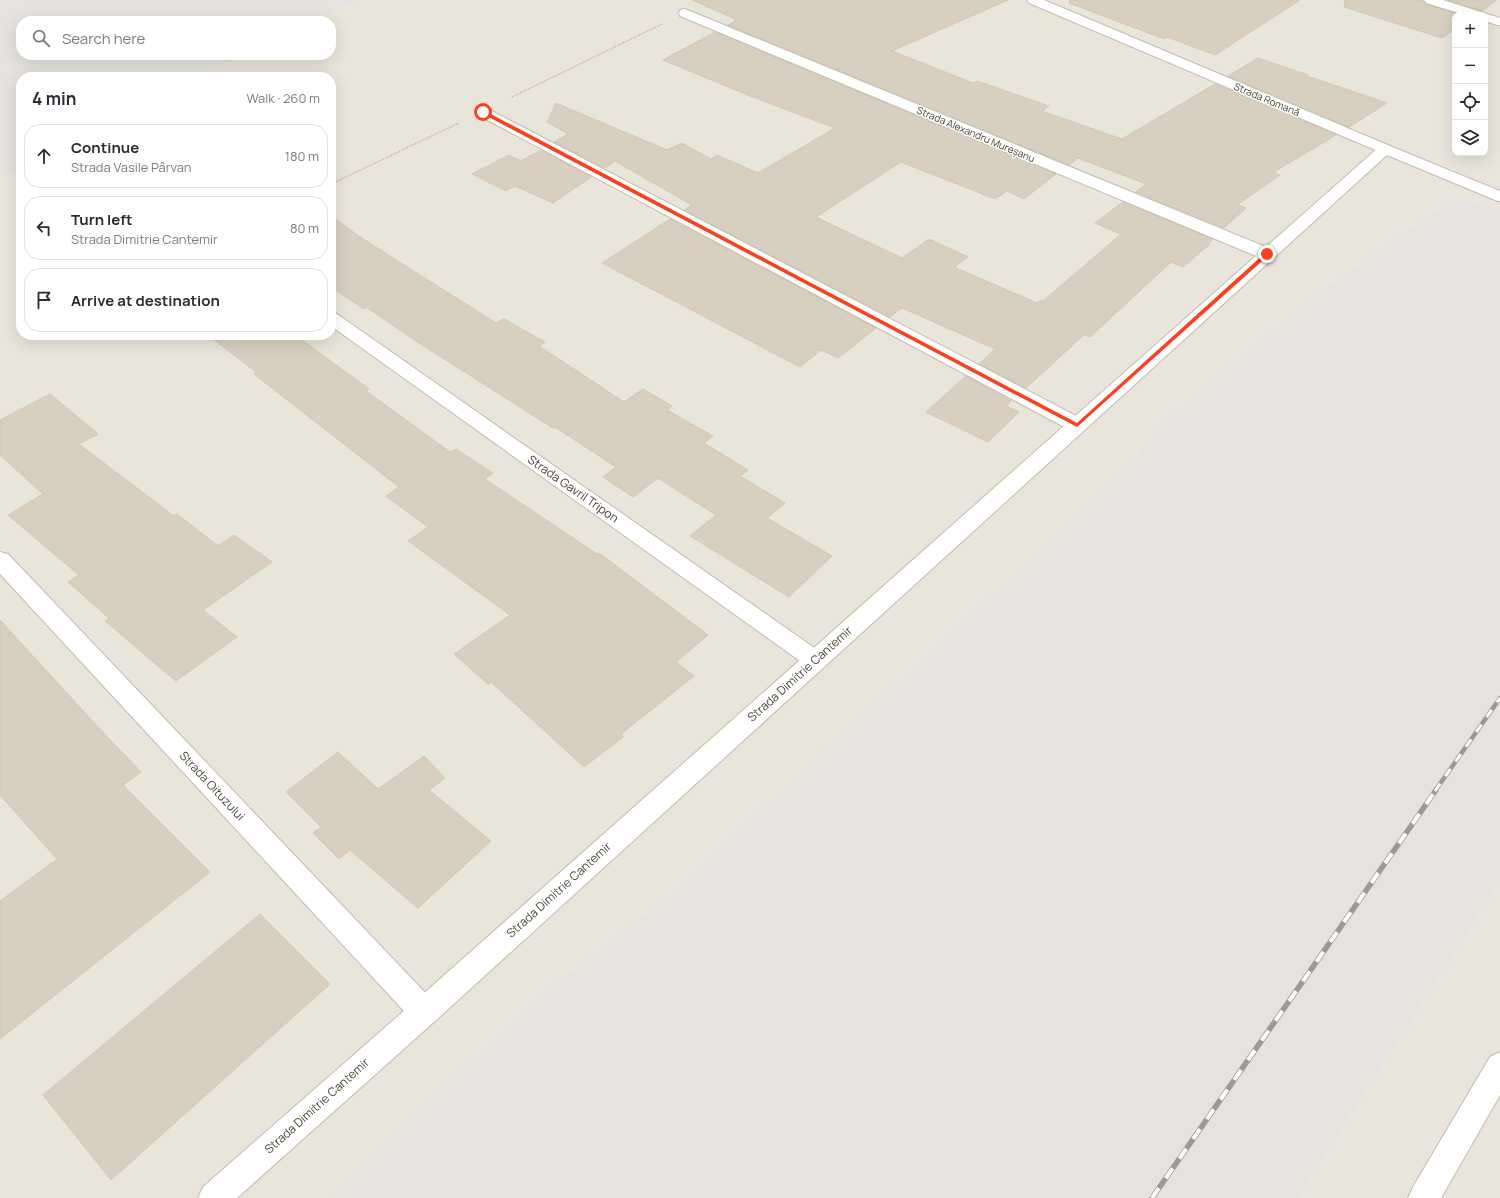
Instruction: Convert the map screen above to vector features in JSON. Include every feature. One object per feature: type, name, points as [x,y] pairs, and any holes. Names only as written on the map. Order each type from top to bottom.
[{"type":"street","name":"Strada Romană","points":[[1033,0],[1500,197]]},
{"type":"street","points":[[1430,0],[1468,12]]},
{"type":"street","name":"Strada Alexandru Mureșanu","points":[[685,13],[1267,254]]},
{"type":"street","points":[[1488,18],[1500,22]]},
{"type":"street","points":[[483,112],[1077,425]]},
{"type":"street","name":"Strada Dimitrie Cantemir","points":[[214,1198],[424,1012],[1385,149]]},
{"type":"street","name":"Strada Gavril Tripon","points":[[336,322],[815,660]]},
{"type":"street","name":"Strada Oituzului","points":[[0,560],[424,1012]]},
{"type":"street","points":[[1424,1198],[1500,1067]]},
{"type":"path","points":[[336,182],[483,112],[685,13]]},
{"type":"shaded area","points":[[0,0],[360,0],[326,16],[16,16],[16,60],[233,60],[208,72],[16,72],[16,170],[0,178]]},
{"type":"shaded area","points":[[360,0],[1500,0],[1500,208],[1470,202],[1448,202],[1319,293],[1171,416],[1092,505],[866,712],[682,886],[541,995],[327,1198],[0,1198],[0,178],[16,170],[16,340],[336,340],[336,72],[208,72],[233,60],[336,60],[336,16],[326,16]]},
{"type":"shaded area","points":[[1448,202],[1470,202],[1500,208],[1500,882],[1298,1198],[327,1198],[541,995],[682,886],[866,712],[1092,505],[1171,416],[1319,293]]},
{"type":"shaded area","points":[[1500,882],[1500,1198],[1298,1198]]},
{"type":"building","points":[[692,0],[1008,0],[892,51],[973,83],[977,81],[1049,106],[1042,111],[1122,139],[1215,84],[1336,135],[1274,172],[1280,175],[1237,205],[1246,208],[1224,228],[1136,192],[1146,184],[1078,158],[1069,165],[728,25],[737,20]]},
{"type":"building","points":[[1070,0],[1300,0],[1215,55],[1167,37],[1164,39],[1069,3]]},
{"type":"building","points":[[1345,0],[1423,0],[1426,4],[1452,12],[1452,31],[1442,38],[1344,7]]},
{"type":"building","points":[[1448,0],[1497,0],[1482,11]]},
{"type":"building","points":[[715,32],[1056,174],[1024,199],[1007,191],[995,199],[901,162],[816,217],[902,258],[929,239],[968,257],[954,267],[1037,303],[1041,300],[1043,301],[1121,234],[1095,223],[1123,202],[1213,239],[1208,244],[1210,244],[1183,267],[1171,262],[1090,337],[1084,335],[1026,388],[979,364],[995,349],[902,308],[890,317],[684,210],[692,205],[615,161],[605,168],[554,142],[568,134],[547,122],[556,103],[667,150],[682,143],[711,159],[717,155],[758,173],[835,128],[750,96],[663,60]]},
{"type":"building","points":[[1258,58],[1387,103],[1349,127],[1228,76]]},
{"type":"building","points":[[541,150],[591,177],[553,203],[515,186],[506,191],[472,174],[509,155],[521,161]]},
{"type":"building","points":[[670,219],[876,328],[838,358],[821,350],[800,367],[602,263]]},
{"type":"building","points":[[336,220],[363,239],[496,323],[504,319],[545,342],[539,346],[624,402],[643,389],[672,406],[667,410],[713,436],[704,443],[748,470],[740,476],[785,503],[767,518],[832,556],[789,597],[690,536],[716,515],[658,478],[633,497],[603,477],[616,467],[555,427],[553,428],[419,343],[366,307],[364,309],[336,290]]},
{"type":"building","points":[[214,340],[302,340],[369,389],[366,391],[450,452],[456,449],[493,473],[485,479],[597,554],[599,553],[708,635],[676,662],[694,676],[621,734],[623,737],[584,767],[491,682],[488,684],[454,654],[510,615],[408,541],[428,527],[386,496],[399,487],[254,374],[256,372]]},
{"type":"building","points":[[966,376],[1011,401],[1006,406],[1019,412],[988,442],[926,412]]},
{"type":"building","points":[[50,394],[98,434],[79,444],[174,516],[177,514],[218,546],[234,535],[272,562],[203,610],[237,637],[176,681],[105,621],[109,618],[68,582],[79,575],[8,515],[43,494],[0,455],[0,420]]},
{"type":"building","points":[[0,620],[141,772],[123,785],[210,872],[0,1039],[0,901],[57,859],[0,795]]},
{"type":"building","points":[[338,752],[378,789],[424,756],[445,778],[429,790],[491,841],[418,908],[350,850],[339,859],[313,833],[321,827],[286,792]]},
{"type":"building","points":[[260,914],[330,984],[111,1180],[43,1095]]},
{"type":"railway","points":[[1435,791],[1500,698]]},
{"type":"railway","points":[[1152,1198],[1436,790]]},
{"type":"route","points":[[483,112],[1077,425],[1267,254]]}]
